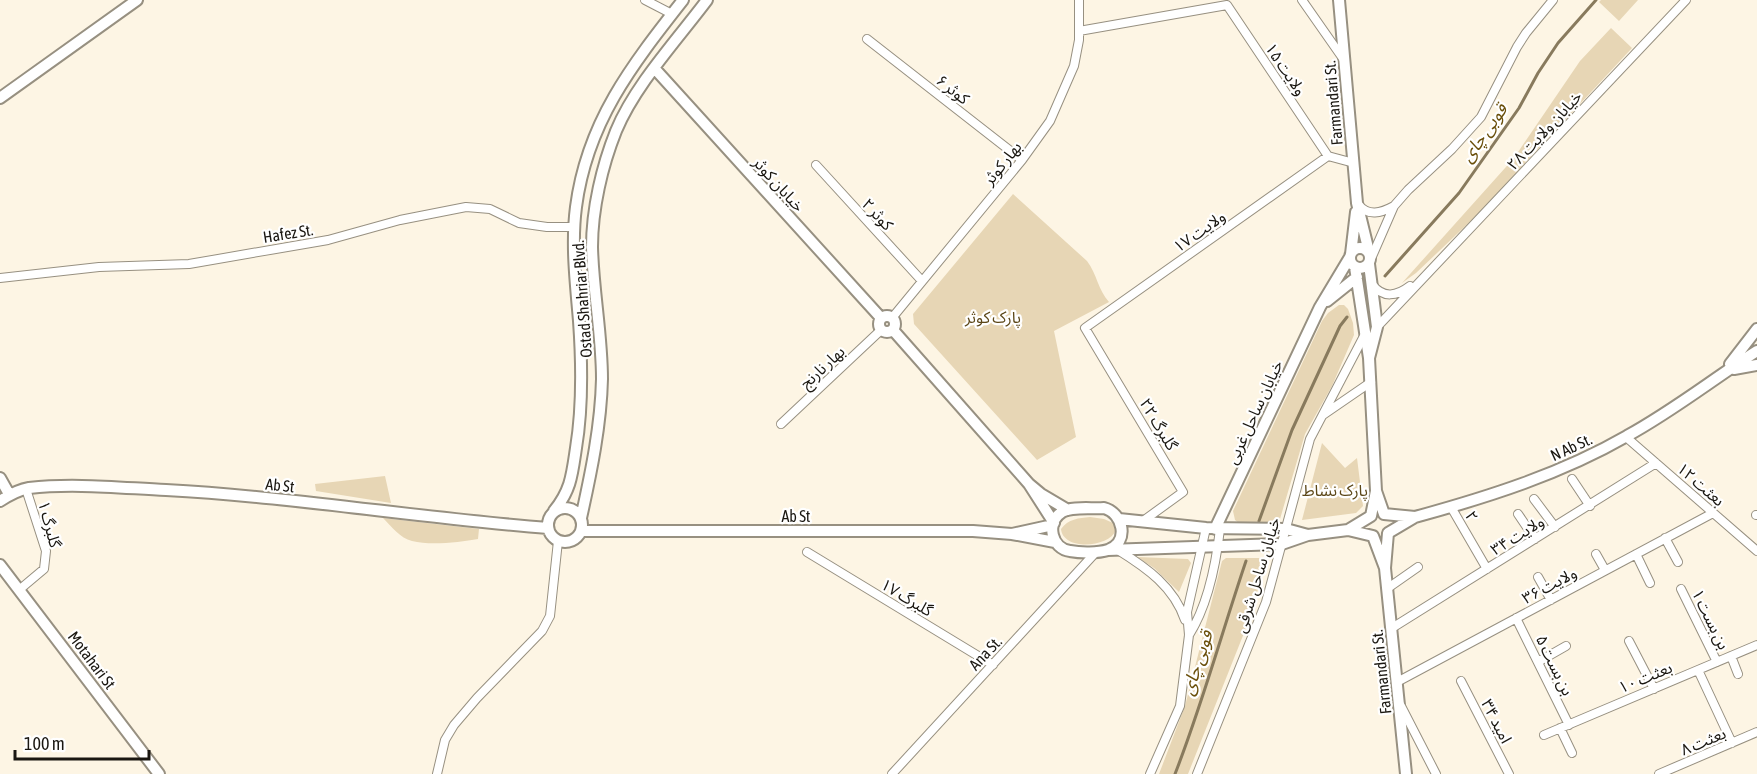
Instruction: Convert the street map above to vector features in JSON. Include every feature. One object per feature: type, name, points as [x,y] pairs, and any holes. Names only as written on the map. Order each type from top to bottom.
[{"type":"main road","points":[[0,98],[137,0]]},
{"type":"main road","name":"Ostad Shahriar Blvd.","points":[[554,512],[570,487],[580,419],[582,375],[574,278],[574,227],[584,171],[601,119],[628,71],[683,0]]},
{"type":"main road","name":"Ostad Shahriar Blvd.","points":[[581,518],[598,426],[602,378],[593,257],[593,225],[603,172],[615,132],[631,101],[707,0]]},
{"type":"main road","name":"Farmandari St.","points":[[1339,0],[1357,203],[1369,259],[1377,327]]},
{"type":"main road","name":"خیابان کوثر","points":[[654,69],[887,318]]},
{"type":"main road","name":"Farmandari St.","points":[[1353,264],[1357,203]]},
{"type":"main road","points":[[574,227],[593,225]]},
{"type":"main road","points":[[1353,264],[1364,268],[1369,259],[1360,248],[1355,249],[1353,264],[1369,358],[1376,490],[1367,526],[1385,567]]},
{"type":"main road","name":"خیابان ساحل غربی","points":[[1214,529],[1320,307],[1353,264]]},
{"type":"main road","name":"خیابان ساحل غربی","points":[[1320,307],[1353,264]]},
{"type":"main road","points":[[887,318],[895,325],[893,330],[886,333],[881,330],[879,323],[887,318]]},
{"type":"main road","points":[[1365,333],[1377,327]]},
{"type":"main road","points":[[1369,358],[1377,327]]},
{"type":"main road","name":"N Ab St.","points":[[1725,372],[1757,329]]},
{"type":"main road","points":[[893,330],[1029,484],[1068,510]]},
{"type":"main road","name":"N Ab St.","points":[[1388,534],[1414,517],[1523,484],[1626,437],[1679,405],[1757,351]]},
{"type":"main road","points":[[1725,372],[1757,365]]},
{"type":"main road","points":[[0,478],[5,498]]},
{"type":"main road","points":[[1029,484],[1053,524]]},
{"type":"main road","name":"Ab St","points":[[5,498],[27,489],[74,486],[189,491],[548,528]]},
{"type":"main road","points":[[1376,490],[1384,514]]},
{"type":"main road","points":[[564,508],[574,510],[581,518],[581,531],[574,539],[558,541],[553,538],[548,528],[549,519],[554,512],[564,508]]},
{"type":"main road","points":[[1107,550],[1114,546],[1122,534],[1119,519],[1115,513],[1104,508],[1068,510],[1057,517],[1053,524],[1053,536],[1066,551],[1107,550],[1204,547],[1218,547],[1282,544],[1308,535],[1348,530],[1381,537],[1388,534]]},
{"type":"main road","points":[[1348,530],[1377,513],[1389,518],[1391,524],[1385,567]]},
{"type":"main road","name":"N Ab St.","points":[[1384,514],[1414,517]]},
{"type":"main road","points":[[1119,519],[1214,529],[1286,529],[1308,535]]},
{"type":"main road","points":[[1012,534],[1053,524]]},
{"type":"main road","name":"Ab St","points":[[581,531],[973,531],[1012,534]]},
{"type":"main road","points":[[1012,534],[1056,542]]},
{"type":"main road","name":"Motahari St","points":[[0,565],[159,774]]},
{"type":"main road","name":"Farmandari St.","points":[[1385,567],[1406,774]]},
{"type":"street","points":[[645,0],[672,14]]},
{"type":"street","name":"بهار کوثر","points":[[887,318],[922,281],[1022,160],[1050,121],[1069,81],[1077,52],[1079,0]]},
{"type":"street","points":[[1302,0],[1345,61]]},
{"type":"street","points":[[1369,259],[1394,206],[1481,117],[1517,47],[1553,0]]},
{"type":"street","name":"خیابان ولایت ۲۸","points":[[1377,327],[1686,0]]},
{"type":"street","name":"ولایت ۱۵","points":[[1079,31],[1227,5],[1328,156]]},
{"type":"street","name":"کوثر ۶","points":[[867,39],[1022,160]]},
{"type":"street","points":[[1328,156],[1354,164]]},
{"type":"street","name":"ولایت ۱۷","points":[[1085,328],[1328,156]]},
{"type":"street","name":"کوثر ۲","points":[[816,165],[838,192],[922,281]]},
{"type":"street","points":[[1357,203],[1370,213],[1386,211],[1394,206]]},
{"type":"street","name":"Hafez St.","points":[[0,278],[99,267],[189,264],[328,240],[400,220],[466,207],[490,208],[519,223],[547,227],[574,227]]},
{"type":"street","name":"خیابان ولایت ۲۸","points":[[1371,283],[1379,292],[1395,295],[1421,279]]},
{"type":"street","name":"گلبرگ ۲۲","points":[[1085,328],[1183,492],[1143,521]]},
{"type":"street","name":"بهار نارنج","points":[[781,424],[881,330]]},
{"type":"street","name":"خیابان ساحل شرقی","points":[[1197,774],[1266,602],[1310,439],[1365,333]]},
{"type":"street","name":"خیابان ساحل شرقی","points":[[1322,416],[1371,382]]},
{"type":"street","name":"بعثت ۱۲","points":[[1626,437],[1757,551]]},
{"type":"street","name":"ولایت ۳۴","points":[[1392,628],[1656,463]]},
{"type":"street","points":[[1572,480],[1590,506]]},
{"type":"street","name":"گلبرگ ۱","points":[[19,590],[41,573],[45,562],[45,551],[27,489]]},
{"type":"street","points":[[1534,499],[1555,527]]},
{"type":"street","name":"۲","points":[[1451,507],[1487,569]]},
{"type":"street","name":"ولایت ۳۶","points":[[1397,682],[1713,513]]},
{"type":"street","points":[[1518,514],[1535,539]]},
{"type":"street","points":[[1150,774],[1180,706],[1189,635],[1187,612],[1204,547],[1214,529]]},
{"type":"street","points":[[1189,635],[1199,618],[1218,547],[1214,529]]},
{"type":"street","points":[[1665,538],[1678,562]]},
{"type":"street","points":[[437,774],[443,747],[454,725],[547,623],[550,616],[558,541]]},
{"type":"street","points":[[1107,550],[1151,572],[1170,590],[1181,608],[1189,635]]},
{"type":"street","name":"Ana St.","points":[[892,774],[993,665],[1107,550]]},
{"type":"street","name":"گلبرگ ۱۷","points":[[807,552],[993,665]]},
{"type":"street","points":[[1596,554],[1605,570]]},
{"type":"street","points":[[1636,554],[1650,583]]},
{"type":"street","points":[[1388,588],[1418,567]]},
{"type":"street","points":[[1538,577],[1551,600]]},
{"type":"street","name":"بن بست ۱","points":[[1681,589],[1717,662]]},
{"type":"street","name":"بن بست ۵","points":[[1516,618],[1569,724]]},
{"type":"street","points":[[1629,641],[1654,688]]},
{"type":"street","name":"بعثت ۱۰","points":[[1544,735],[1757,645]]},
{"type":"street","points":[[1538,662],[1566,646]]},
{"type":"street","points":[[1731,656],[1738,674]]},
{"type":"street","points":[[1698,670],[1732,743]]},
{"type":"street","name":"امید ۳۴","points":[[1461,681],[1509,774]]},
{"type":"street","points":[[1399,702],[1436,774]]},
{"type":"street","points":[[1560,728],[1572,753]]},
{"type":"street","name":"بعثت ۸","points":[[1659,774],[1757,732]]},
{"type":"green space","points":[[1601,0],[1638,0],[1619,21],[1599,2]]},
{"type":"green space","points":[[1611,28],[1632,48],[1477,215],[1416,273],[1402,283],[1514,158],[1580,61]]},
{"type":"green space","name":"پارک کوثر","points":[[1013,194],[1087,261],[1109,302],[1054,331],[1076,437],[1037,460],[914,324],[913,314]]},
{"type":"green space","points":[[1339,305],[1344,305],[1348,309],[1354,335],[1332,386],[1305,434],[1280,519],[1275,524],[1239,523],[1235,520],[1233,511],[1322,321]]},
{"type":"green space","name":"پارک نشاط","points":[[1322,443],[1345,468],[1357,458],[1363,506],[1356,513],[1302,520]]},
{"type":"green space","points":[[385,476],[391,503],[316,491],[315,484]]},
{"type":"green space","points":[[1090,517],[1113,523],[1116,530],[1112,536],[1105,541],[1077,544],[1064,536],[1061,529],[1067,523]]},
{"type":"green space","points":[[383,518],[479,529],[478,539],[436,543],[412,541],[400,535]]},
{"type":"green space","points":[[1137,557],[1188,559],[1191,563],[1179,592],[1154,568]]},
{"type":"green space","points":[[1226,558],[1262,558],[1266,563],[1246,628],[1188,774],[1159,774],[1185,706],[1222,561]]},
{"type":"waterway","name":"قوبی چای","points":[[1385,276],[1459,193],[1519,108],[1558,43],[1596,0]]},
{"type":"waterway","name":"قوبی چای","points":[[1259,521],[1292,430],[1340,326],[1347,317]]},
{"type":"waterway","name":"قوبی چای","points":[[1175,774],[1246,561]]}]
